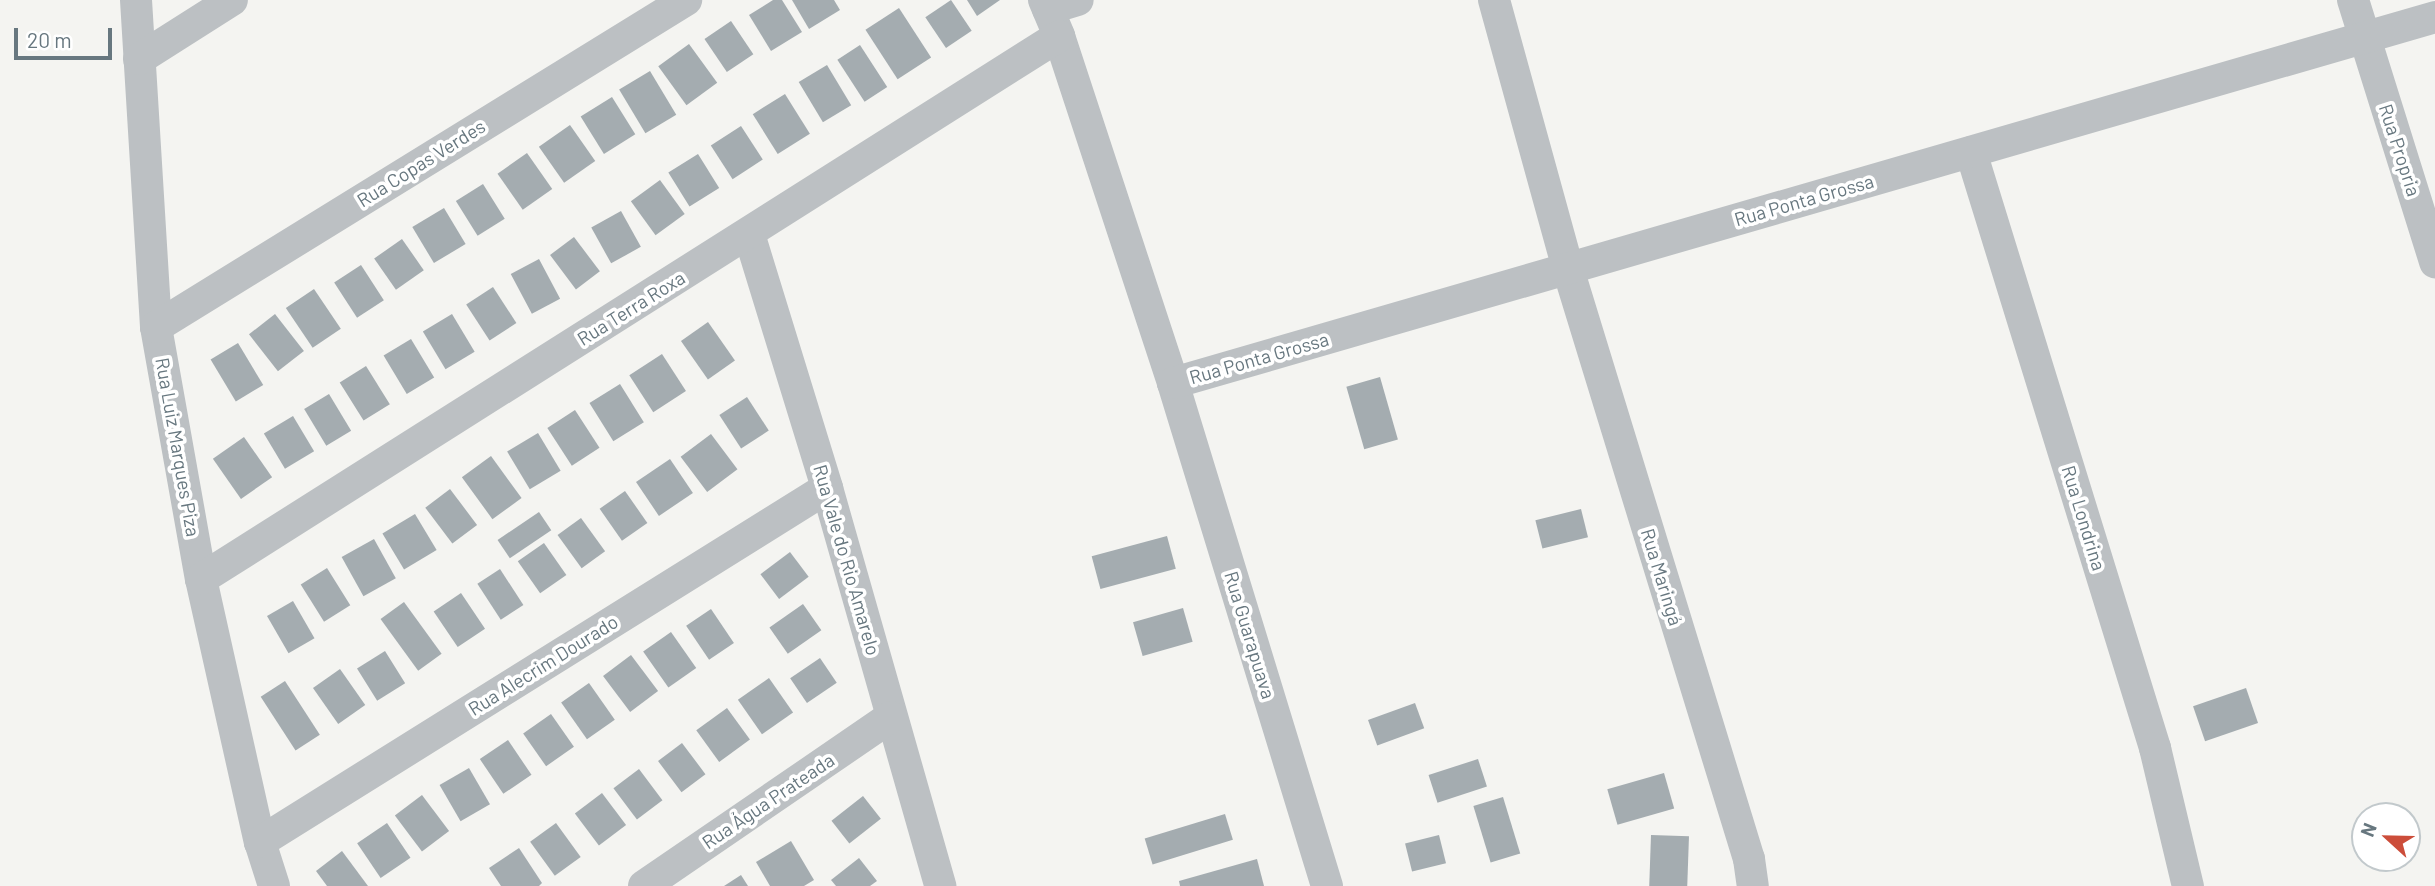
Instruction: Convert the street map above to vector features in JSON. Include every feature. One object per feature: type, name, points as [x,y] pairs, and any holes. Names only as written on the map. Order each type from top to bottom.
[{"type":"street","name":"Rua Luiz Marques Piza","points":[[136,0],[156,327],[201,579],[260,842],[274,886]]},
{"type":"street","points":[[139,59],[232,0]]},
{"type":"street","name":"Rua Copas Verdes","points":[[156,327],[686,0]]},
{"type":"street","name":"Rua Terra Roxa","points":[[201,579],[748,234],[1050,15],[1078,0]]},
{"type":"street","name":"Rua Maringá","points":[[1494,0],[1568,269],[1749,859],[1753,886]]},
{"type":"street","name":"Rua Propria","points":[[2353,0],[2435,262]]},
{"type":"street","name":"Rua Guarapuava","points":[[1050,15],[1173,383],[1327,886]]},
{"type":"street","name":"Rua Ponta Grossa","points":[[1173,383],[2435,17]]},
{"type":"street","name":"Rua Londrina","points":[[1971,152],[2155,748],[2188,886]]},
{"type":"street","name":"Rua Vale do Rio Amarelo","points":[[748,234],[827,488],[940,886]]},
{"type":"street","name":"Rua Alecrim Dourado","points":[[260,842],[827,488]]},
{"type":"street","name":"Rua Água Prateada","points":[[645,886],[891,717]]},
{"type":"building","points":[[773,0],[782,0],[802,32],[771,51],[749,15]]},
{"type":"building","points":[[792,0],[834,0],[840,10],[809,29]]},
{"type":"building","points":[[951,0],[972,31],[946,48],[925,17]]},
{"type":"building","points":[[967,0],[1000,0],[977,16]]},
{"type":"building","points":[[899,8],[931,57],[898,79],[865,30]]},
{"type":"building","points":[[731,21],[753,54],[727,72],[704,39]]},
{"type":"building","points":[[689,44],[717,83],[686,105],[658,66]]},
{"type":"building","points":[[860,45],[887,87],[865,102],[837,60]]},
{"type":"building","points":[[827,65],[851,105],[823,122],[799,82]]},
{"type":"building","points":[[650,71],[676,115],[645,133],[619,90]]},
{"type":"building","points":[[785,94],[810,134],[778,154],[753,114]]},
{"type":"building","points":[[612,97],[635,134],[604,154],[581,117]]},
{"type":"building","points":[[570,125],[595,161],[564,183],[539,147]]},
{"type":"building","points":[[741,126],[763,160],[733,179],[711,146]]},
{"type":"building","points":[[527,153],[552,189],[523,210],[498,174]]},
{"type":"building","points":[[698,154],[719,188],[690,206],[668,173]]},
{"type":"building","points":[[660,180],[685,214],[656,235],[631,201]]},
{"type":"building","points":[[483,184],[505,219],[478,236],[456,201]]},
{"type":"building","points":[[444,208],[466,244],[434,263],[412,227]]},
{"type":"building","points":[[621,211],[641,247],[611,263],[591,227]]},
{"type":"building","points":[[574,237],[600,271],[576,289],[550,255]]},
{"type":"building","points":[[402,239],[424,270],[396,290],[374,259]]},
{"type":"building","points":[[539,259],[560,299],[532,314],[511,274]]},
{"type":"building","points":[[361,265],[384,300],[357,318],[334,282]]},
{"type":"building","points":[[493,287],[516,323],[490,340],[466,304]]},
{"type":"building","points":[[314,289],[341,329],[313,348],[286,308]]},
{"type":"building","points":[[275,314],[304,351],[278,371],[249,334]]},
{"type":"building","points":[[452,314],[475,352],[446,369],[423,332]]},
{"type":"building","points":[[708,322],[735,361],[708,379],[681,341]]},
{"type":"building","points":[[411,339],[434,378],[407,394],[384,355]]},
{"type":"building","points":[[238,343],[263,385],[236,401],[211,359]]},
{"type":"building","points":[[662,354],[686,391],[653,412],[629,375]]},
{"type":"building","points":[[366,366],[390,404],[364,421],[340,382]]},
{"type":"building","points":[[1380,377],[1398,439],[1364,449],[1346,387]]},
{"type":"building","points":[[620,384],[644,422],[613,441],[589,403]]},
{"type":"building","points":[[329,394],[351,431],[326,446],[304,409]]},
{"type":"building","points":[[747,397],[769,431],[741,449],[719,415]]},
{"type":"building","points":[[575,410],[600,448],[572,466],[547,428]]},
{"type":"building","points":[[293,416],[314,451],[285,469],[264,434]]},
{"type":"building","points":[[538,433],[561,471],[530,489],[507,452]]},
{"type":"building","points":[[711,434],[737,469],[707,492],[681,457]]},
{"type":"building","points":[[244,437],[272,477],[241,499],[213,459]]},
{"type":"building","points":[[491,456],[522,498],[492,519],[462,477]]},
{"type":"building","points":[[670,459],[693,493],[659,516],[636,482]]},
{"type":"building","points":[[450,489],[477,525],[452,544],[425,508]]},
{"type":"building","points":[[625,491],[647,523],[622,541],[600,509]]},
{"type":"building","points":[[1581,509],[1588,537],[1542,549],[1535,520]]},
{"type":"building","points":[[539,512],[551,530],[510,558],[498,540]]},
{"type":"building","points":[[415,514],[437,550],[404,570],[382,534]]},
{"type":"building","points":[[581,518],[605,551],[582,568],[558,535]]},
{"type":"building","points":[[1167,536],[1176,569],[1100,589],[1092,556]]},
{"type":"building","points":[[374,539],[396,578],[363,596],[342,557]]},
{"type":"building","points":[[544,543],[566,575],[540,593],[518,561]]},
{"type":"building","points":[[790,552],[809,577],[779,599],[760,574]]},
{"type":"building","points":[[327,568],[350,605],[324,622],[301,584]]},
{"type":"building","points":[[500,569],[523,605],[501,620],[477,584]]},
{"type":"building","points":[[461,593],[485,629],[458,647],[434,611]]},
{"type":"building","points":[[293,601],[314,638],[289,653],[267,616]]},
{"type":"building","points":[[404,602],[442,654],[418,671],[381,619]]},
{"type":"building","points":[[803,604],[821,630],[788,654],[769,628]]},
{"type":"building","points":[[1183,608],[1193,642],[1143,656],[1133,622]]},
{"type":"building","points":[[711,609],[734,643],[709,660],[686,626]]},
{"type":"building","points":[[671,632],[696,668],[668,688],[643,652]]},
{"type":"building","points":[[385,651],[405,683],[377,701],[357,668]]},
{"type":"building","points":[[631,655],[658,691],[630,712],[603,676]]},
{"type":"building","points":[[820,658],[837,683],[807,703],[790,678]]},
{"type":"building","points":[[340,669],[365,705],[338,724],[313,688]]},
{"type":"building","points":[[769,678],[793,712],[762,734],[738,700]]},
{"type":"building","points":[[285,681],[320,735],[296,750],[261,697]]},
{"type":"building","points":[[589,683],[615,720],[587,739],[561,703]]},
{"type":"building","points":[[2246,688],[2258,723],[2205,741],[2193,706]]},
{"type":"building","points":[[1415,703],[1424,728],[1377,745],[1368,720]]},
{"type":"building","points":[[727,708],[750,740],[719,762],[696,730]]},
{"type":"building","points":[[551,714],[574,747],[546,766],[523,734]]},
{"type":"building","points":[[508,740],[531,775],[503,794],[480,759]]},
{"type":"building","points":[[682,743],[705,774],[682,792],[658,761]]},
{"type":"building","points":[[1478,759],[1487,787],[1438,803],[1429,775]]},
{"type":"building","points":[[469,768],[490,804],[461,821],[440,785]]},
{"type":"building","points":[[639,769],[662,800],[637,819],[613,788]]},
{"type":"building","points":[[1664,773],[1674,809],[1617,825],[1607,789]]},
{"type":"building","points":[[602,793],[626,825],[599,845],[575,813]]},
{"type":"building","points":[[422,795],[449,831],[422,851],[395,815]]},
{"type":"building","points":[[863,796],[881,819],[849,843],[831,821]]},
{"type":"building","points":[[1503,797],[1520,853],[1491,862],[1473,806]]},
{"type":"building","points":[[1225,814],[1233,840],[1153,864],[1145,839]]},
{"type":"building","points":[[387,823],[410,858],[381,878],[357,843]]},
{"type":"building","points":[[556,823],[581,857],[555,876],[530,842]]},
{"type":"building","points":[[1439,835],[1446,863],[1412,872],[1405,843]]},
{"type":"building","points":[[1651,835],[1689,836],[1687,886],[1649,886]]},
{"type":"building","points":[[791,841],[814,880],[804,886],[770,886],[756,862]]},
{"type":"building","points":[[519,848],[542,883],[539,886],[501,886],[489,868]]},
{"type":"building","points":[[342,851],[368,886],[327,886],[316,871]]},
{"type":"building","points":[[859,858],[877,881],[870,886],[836,886],[831,880]]},
{"type":"building","points":[[1257,859],[1264,886],[1180,886],[1179,881]]},
{"type":"building","points":[[741,875],[748,886],[724,886]]}]
